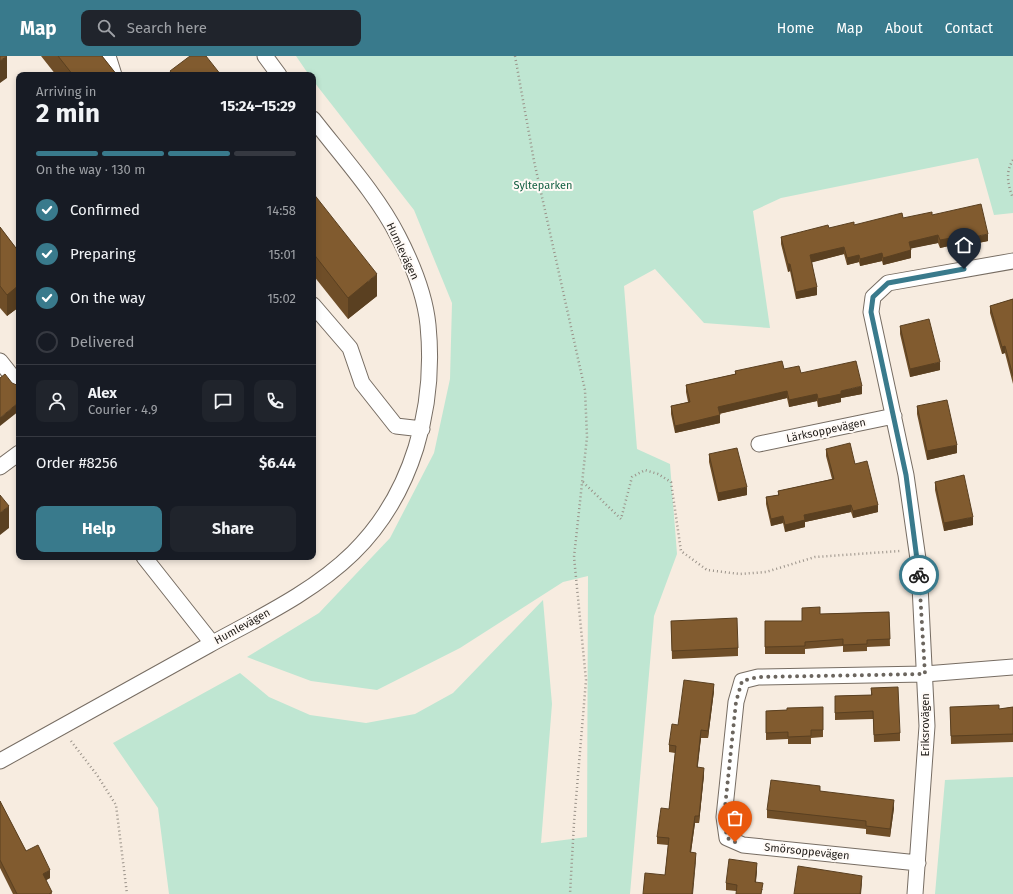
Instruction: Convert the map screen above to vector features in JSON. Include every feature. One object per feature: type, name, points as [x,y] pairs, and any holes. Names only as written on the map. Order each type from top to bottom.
[{"type":"street","points":[[108,56],[113,72]]},
{"type":"street","points":[[265,56],[277,72]]},
{"type":"street","name":"Humlevägen","points":[[0,761],[312,586],[353,553],[387,512],[407,475],[422,429],[429,375],[428,324],[417,278],[398,234],[378,203],[316,123]]},
{"type":"street","name":"Eriksrovägen","points":[[915,894],[927,726],[925,674],[916,551],[906,475],[871,312],[873,297],[888,283],[1013,261]]},
{"type":"street","points":[[316,308],[350,348],[362,383],[396,426],[422,429]]},
{"type":"street","points":[[0,361],[16,381]]},
{"type":"street","name":"Lärksoppevägen","points":[[759,444],[894,416]]},
{"type":"street","points":[[0,468],[16,455]]},
{"type":"street","points":[[146,560],[212,643]]},
{"type":"street","points":[[925,674],[1013,668]]},
{"type":"street","name":"Smörsoppevägen","points":[[918,863],[743,845],[727,838],[724,817],[736,702],[742,681],[758,677],[925,674]]},
{"type":"path","points":[[516,56],[534,161],[585,390],[587,437],[574,557],[586,680],[574,823],[570,894]]},
{"type":"path","points":[[1013,160],[1008,167],[1008,185],[1013,198]]},
{"type":"path","points":[[582,481],[621,519],[632,476],[644,470],[658,474],[671,482],[681,551],[707,570],[740,574],[766,572],[815,557],[854,553],[916,551]]},
{"type":"path","points":[[76,748],[97,775],[116,805],[127,894]]},
{"type":"green space","name":"Sylteparken","points":[[296,56],[1013,56],[1013,213],[994,215],[978,158],[781,198],[753,211],[770,328],[704,323],[655,269],[624,286],[637,449],[670,464],[677,554],[654,616],[630,894],[169,894],[158,808],[113,743],[240,673],[269,697],[310,715],[366,723],[415,714],[453,693],[543,600],[552,704],[541,843],[587,837],[588,576],[563,582],[460,648],[377,690],[311,681],[247,657],[319,613],[390,538],[434,453],[450,379],[452,303],[414,210],[316,84],[316,72],[307,72]]},
{"type":"green space","points":[[1013,777],[1013,894],[935,894],[945,780]]},
{"type":"building","points":[[0,56],[7,56],[0,61]]},
{"type":"building","points":[[58,56],[102,56],[115,72],[71,72]]},
{"type":"building","points":[[190,56],[206,56],[219,72],[171,72],[170,71]]},
{"type":"building","points":[[316,197],[377,274],[348,298],[316,257]]},
{"type":"building","points":[[981,204],[988,234],[963,239],[962,236],[940,240],[938,235],[909,242],[911,250],[883,258],[882,253],[860,259],[859,255],[847,258],[844,247],[810,255],[817,287],[796,292],[790,264],[788,264],[781,237],[828,225],[829,228],[854,222],[854,225],[902,213],[903,218],[932,212],[932,215]]},
{"type":"building","points":[[0,227],[16,248],[16,288],[7,295],[0,286]]},
{"type":"building","points":[[1013,299],[1013,376],[1005,346],[1002,347],[990,306]]},
{"type":"building","points":[[929,319],[940,362],[910,369],[900,326]]},
{"type":"building","points":[[782,361],[784,369],[799,366],[801,373],[856,361],[862,386],[841,391],[841,394],[818,399],[817,394],[789,400],[787,391],[718,407],[720,415],[675,426],[671,406],[690,402],[686,385],[736,374],[735,371]]},
{"type":"building","points":[[5,374],[12,383],[16,385],[16,405],[0,418],[0,378]]},
{"type":"building","points":[[947,400],[957,445],[927,451],[917,406]]},
{"type":"building","points":[[850,443],[855,464],[867,461],[878,505],[853,511],[851,505],[804,515],[805,520],[785,525],[783,516],[771,519],[766,497],[779,495],[778,491],[834,479],[826,449]]},
{"type":"building","points":[[737,448],[747,487],[718,493],[709,454]]},
{"type":"building","points":[[964,475],[973,517],[944,523],[935,482]]},
{"type":"building","points":[[0,495],[9,506],[0,513]]},
{"type":"building","points":[[820,607],[820,614],[889,612],[890,639],[867,640],[867,644],[843,645],[843,639],[805,642],[805,646],[765,647],[765,621],[802,621],[802,608]]},
{"type":"building","points":[[737,618],[738,648],[672,651],[671,621]]},
{"type":"building","points":[[684,680],[714,684],[708,731],[701,730],[697,767],[704,768],[699,816],[695,816],[690,852],[696,853],[692,894],[643,894],[645,873],[665,875],[669,838],[657,837],[661,808],[669,809],[676,746],[669,745],[672,724],[678,725]]},
{"type":"building","points":[[898,687],[900,733],[874,735],[873,711],[835,713],[835,696],[872,695],[871,688]]},
{"type":"building","points":[[999,705],[999,709],[1013,707],[1013,734],[951,736],[950,707]]},
{"type":"building","points":[[823,707],[823,730],[811,730],[811,736],[788,737],[788,732],[766,733],[766,711],[787,710],[787,708]]},
{"type":"building","points":[[771,780],[820,786],[820,791],[894,800],[890,829],[866,826],[866,821],[767,810]]},
{"type":"building","points":[[0,801],[26,851],[38,845],[50,870],[43,874],[52,892],[49,894],[17,894],[0,860]]},
{"type":"building","points":[[729,859],[757,863],[755,882],[763,883],[761,894],[736,894],[737,885],[726,883]]},
{"type":"building","points":[[798,866],[862,876],[860,894],[794,894]]},
{"type":"way so far","points":[[735,842],[727,838],[724,817],[736,702],[742,681],[758,677],[925,674],[919,575]]},
{"type":"route","points":[[919,575],[906,475],[871,312],[873,297],[888,283],[964,269]]}]
